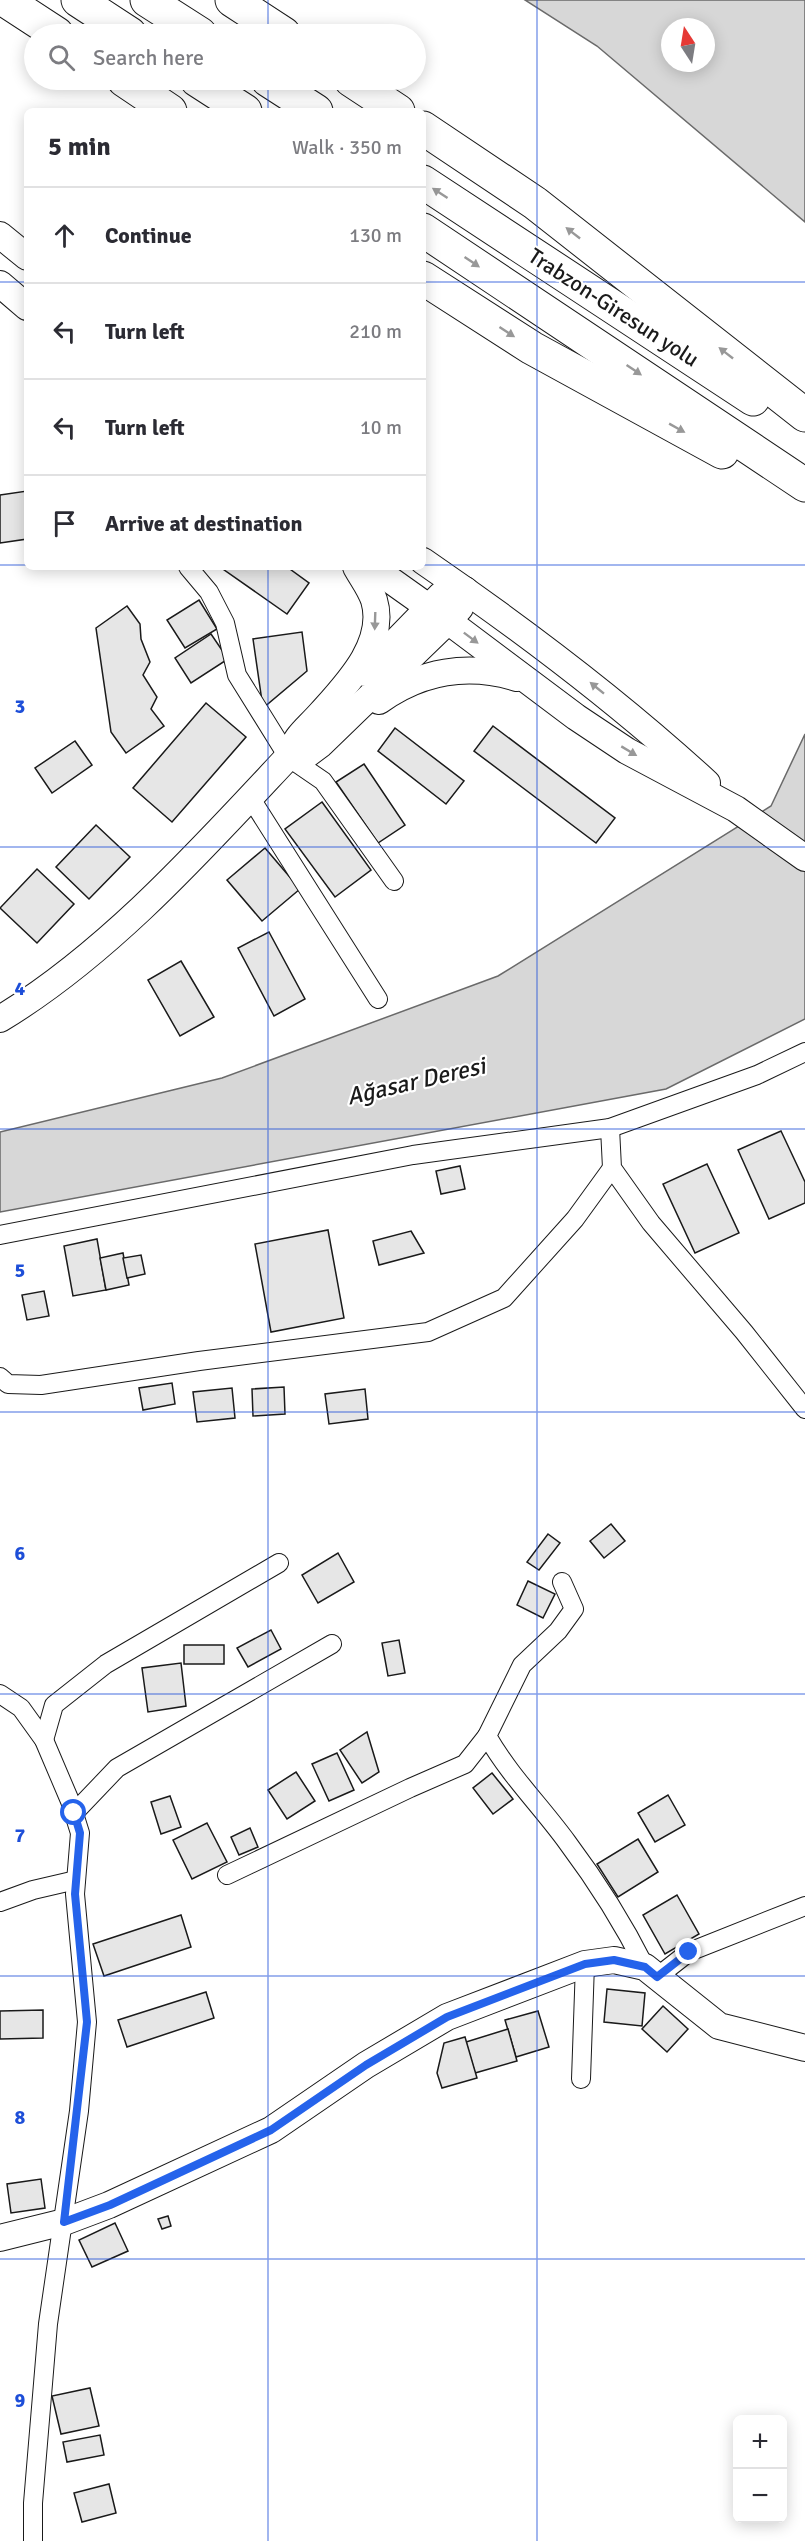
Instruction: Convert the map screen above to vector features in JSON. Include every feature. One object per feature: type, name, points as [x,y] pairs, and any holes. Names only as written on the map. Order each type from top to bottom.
[{"type":"highway","points":[[5,0],[42,24]]},
{"type":"highway","points":[[78,0],[115,24]]},
{"type":"highway","points":[[232,0],[269,24]]},
{"type":"highway","points":[[151,3],[184,24]]},
{"type":"highway","points":[[139,90],[166,108]]},
{"type":"highway","points":[[212,90],[240,108]]},
{"type":"highway","points":[[283,90],[311,108]]},
{"type":"highway","points":[[366,90],[393,108]]},
{"type":"highway","points":[[426,130],[535,204],[805,416]]},
{"type":"highway","name":"Trabzon-Giresun yolu","points":[[426,184],[805,433]]},
{"type":"highway","points":[[426,232],[805,484]]},
{"type":"highway","points":[[426,280],[532,348],[805,497]]},
{"type":"main road","points":[[0,235],[24,255]]},
{"type":"main road","points":[[0,284],[24,304]]},
{"type":"main road","points":[[426,563],[592,684],[657,738],[736,809],[805,858]]},
{"type":"main road","points":[[321,714],[360,665],[372,645],[376,624],[374,602],[358,570]]},
{"type":"main road","points":[[376,570],[576,717],[627,751],[736,809]]},
{"type":"main road","points":[[0,1019],[36,997],[141,908],[288,757],[295,740],[321,714],[385,654],[439,614],[460,608],[465,590]]},
{"type":"main road","points":[[321,744],[439,614]]},
{"type":"main road","points":[[288,757],[305,756],[391,693],[414,681],[437,674],[469,670],[493,670],[527,681]]},
{"type":"main road","points":[[0,2238],[64,2222],[110,2205],[271,2130],[366,2065],[447,2017],[585,1964],[614,1960],[651,1972],[719,2026],[805,2048]]},
{"type":"street","points":[[191,570],[209,592],[225,623],[237,675],[288,757],[323,781],[394,881]]},
{"type":"street","points":[[250,797],[378,999]]},
{"type":"street","points":[[0,1235],[413,1155],[610,1128],[758,1075],[805,1052]]},
{"type":"street","points":[[610,1128],[612,1168],[651,1223],[744,1332],[805,1409]]},
{"type":"street","points":[[3,1384],[41,1385],[199,1360],[314,1348],[428,1332],[504,1298],[575,1219],[612,1168]]},
{"type":"street","points":[[44,1740],[54,1705],[106,1664],[279,1563]]},
{"type":"street","points":[[227,1875],[465,1764],[487,1736],[522,1665],[558,1631],[574,1609],[562,1582]]},
{"type":"street","points":[[74,1813],[117,1768],[332,1644]]},
{"type":"street","points":[[0,1694],[21,1708],[44,1740],[80,1833],[75,1894],[87,2022],[64,2222],[48,2324],[33,2503],[33,2541]]},
{"type":"street","points":[[487,1736],[503,1764],[567,1842],[616,1913],[651,1972],[689,1952],[805,1906]]},
{"type":"street","points":[[0,1902],[33,1890],[76,1880]]},
{"type":"street","points":[[581,2079],[585,1964]]},
{"type":"water","points":[[525,0],[805,0],[805,222],[597,46]]},
{"type":"water","name":"Ağasar Deresi","points":[[805,734],[805,1019],[666,1089],[0,1212],[0,1132],[222,1078],[498,976],[771,806]]},
{"type":"building","points":[[24,491],[24,539],[0,543],[0,495]]},
{"type":"building","points":[[224,570],[291,570],[309,583],[287,614]]},
{"type":"building","points":[[199,600],[217,629],[185,648],[167,620]]},
{"type":"building","points":[[127,606],[140,624],[141,639],[150,662],[143,675],[157,697],[151,709],[164,726],[126,753],[111,732],[96,628]]},
{"type":"building","points":[[302,632],[307,671],[263,708],[253,639]]},
{"type":"building","points":[[211,634],[228,659],[191,683],[175,658]]},
{"type":"building","points":[[206,703],[246,737],[172,822],[133,788]]},
{"type":"building","points":[[493,726],[615,818],[596,843],[474,751]]},
{"type":"building","points":[[395,728],[464,781],[446,804],[378,751]]},
{"type":"building","points":[[75,741],[92,765],[52,793],[35,768]]},
{"type":"building","points":[[364,764],[405,825],[378,843],[336,782]]},
{"type":"building","points":[[322,802],[371,870],[335,897],[285,829]]},
{"type":"building","points":[[96,825],[130,857],[89,899],[56,867]]},
{"type":"building","points":[[265,848],[300,889],[262,921],[227,880]]},
{"type":"building","points":[[37,869],[74,904],[37,943],[0,908]]},
{"type":"building","points":[[269,932],[305,999],[274,1016],[238,948]]},
{"type":"building","points":[[181,961],[214,1017],[180,1036],[148,980]]},
{"type":"building","points":[[781,1131],[805,1182],[805,1203],[769,1219],[738,1150]]},
{"type":"building","points":[[707,1164],[739,1233],[695,1253],[663,1184]]},
{"type":"building","points":[[460,1166],[465,1189],[441,1194],[436,1171]]},
{"type":"building","points":[[328,1230],[344,1318],[271,1332],[255,1244]]},
{"type":"building","points":[[411,1231],[424,1253],[379,1265],[373,1241]]},
{"type":"building","points":[[97,1239],[106,1290],[73,1296],[64,1246]]},
{"type":"building","points":[[123,1253],[129,1285],[106,1290],[100,1258]]},
{"type":"building","points":[[141,1255],[145,1274],[127,1278],[123,1258]]},
{"type":"building","points":[[44,1291],[49,1316],[27,1320],[22,1295]]},
{"type":"building","points":[[172,1383],[175,1404],[143,1410],[139,1388]]},
{"type":"building","points":[[284,1387],[285,1414],[253,1416],[252,1389]]},
{"type":"building","points":[[232,1388],[235,1418],[197,1422],[193,1392]]},
{"type":"building","points":[[365,1389],[368,1419],[329,1424],[325,1394]]},
{"type":"building","points":[[611,1524],[625,1541],[604,1558],[590,1541]]},
{"type":"building","points":[[548,1534],[560,1543],[539,1570],[527,1562]]},
{"type":"building","points":[[338,1553],[354,1582],[318,1603],[302,1575]]},
{"type":"building","points":[[528,1581],[555,1594],[543,1618],[517,1605]]},
{"type":"building","points":[[271,1630],[281,1649],[248,1667],[237,1648]]},
{"type":"building","points":[[399,1640],[405,1673],[388,1676],[382,1643]]},
{"type":"building","points":[[184,1645],[224,1645],[224,1664],[184,1664]]},
{"type":"building","points":[[181,1663],[186,1706],[148,1712],[142,1668]]},
{"type":"building","points":[[367,1732],[379,1772],[362,1783],[340,1750]]},
{"type":"building","points":[[337,1753],[354,1790],[329,1801],[312,1764]]},
{"type":"building","points":[[296,1772],[315,1801],[287,1819],[268,1790]]},
{"type":"building","points":[[492,1773],[513,1799],[493,1814],[473,1788]]},
{"type":"building","points":[[668,1795],[685,1825],[655,1842],[638,1813]]},
{"type":"building","points":[[170,1796],[181,1827],[161,1834],[151,1802]]},
{"type":"building","points":[[207,1823],[227,1862],[192,1879],[173,1840]]},
{"type":"building","points":[[250,1828],[258,1847],[239,1855],[231,1837]]},
{"type":"building","points":[[638,1839],[658,1872],[618,1897],[597,1864]]},
{"type":"building","points":[[677,1895],[699,1934],[665,1954],[643,1915]]},
{"type":"building","points":[[181,1915],[191,1947],[104,1976],[93,1944]]},
{"type":"building","points":[[607,1989],[645,1993],[642,2026],[604,2022]]},
{"type":"building","points":[[206,1992],[214,2018],[127,2047],[118,2020]]},
{"type":"building","points":[[663,2006],[688,2029],[667,2052],[642,2029]]},
{"type":"building","points":[[43,2010],[43,2038],[0,2039],[0,2011]]},
{"type":"building","points":[[538,2011],[549,2047],[516,2057],[505,2020]]},
{"type":"building","points":[[508,2029],[517,2061],[475,2073],[466,2042]]},
{"type":"building","points":[[465,2037],[477,2078],[442,2088],[437,2073],[444,2043]]},
{"type":"building","points":[[41,2179],[45,2208],[11,2213],[7,2184]]},
{"type":"building","points":[[168,2216],[171,2226],[162,2229],[158,2219]]},
{"type":"building","points":[[115,2223],[128,2251],[92,2267],[79,2240]]},
{"type":"building","points":[[90,2388],[99,2426],[61,2434],[52,2396]]},
{"type":"building","points":[[100,2435],[104,2455],[67,2462],[63,2442]]},
{"type":"building","points":[[109,2484],[116,2513],[82,2522],[74,2493]]},
{"type":"route","points":[[74,1813],[80,1833],[75,1894],[87,2022],[79,2111],[64,2222],[110,2205],[271,2130],[366,2065],[447,2017],[585,1964],[614,1960],[645,1967],[657,1977],[689,1952]]}]
